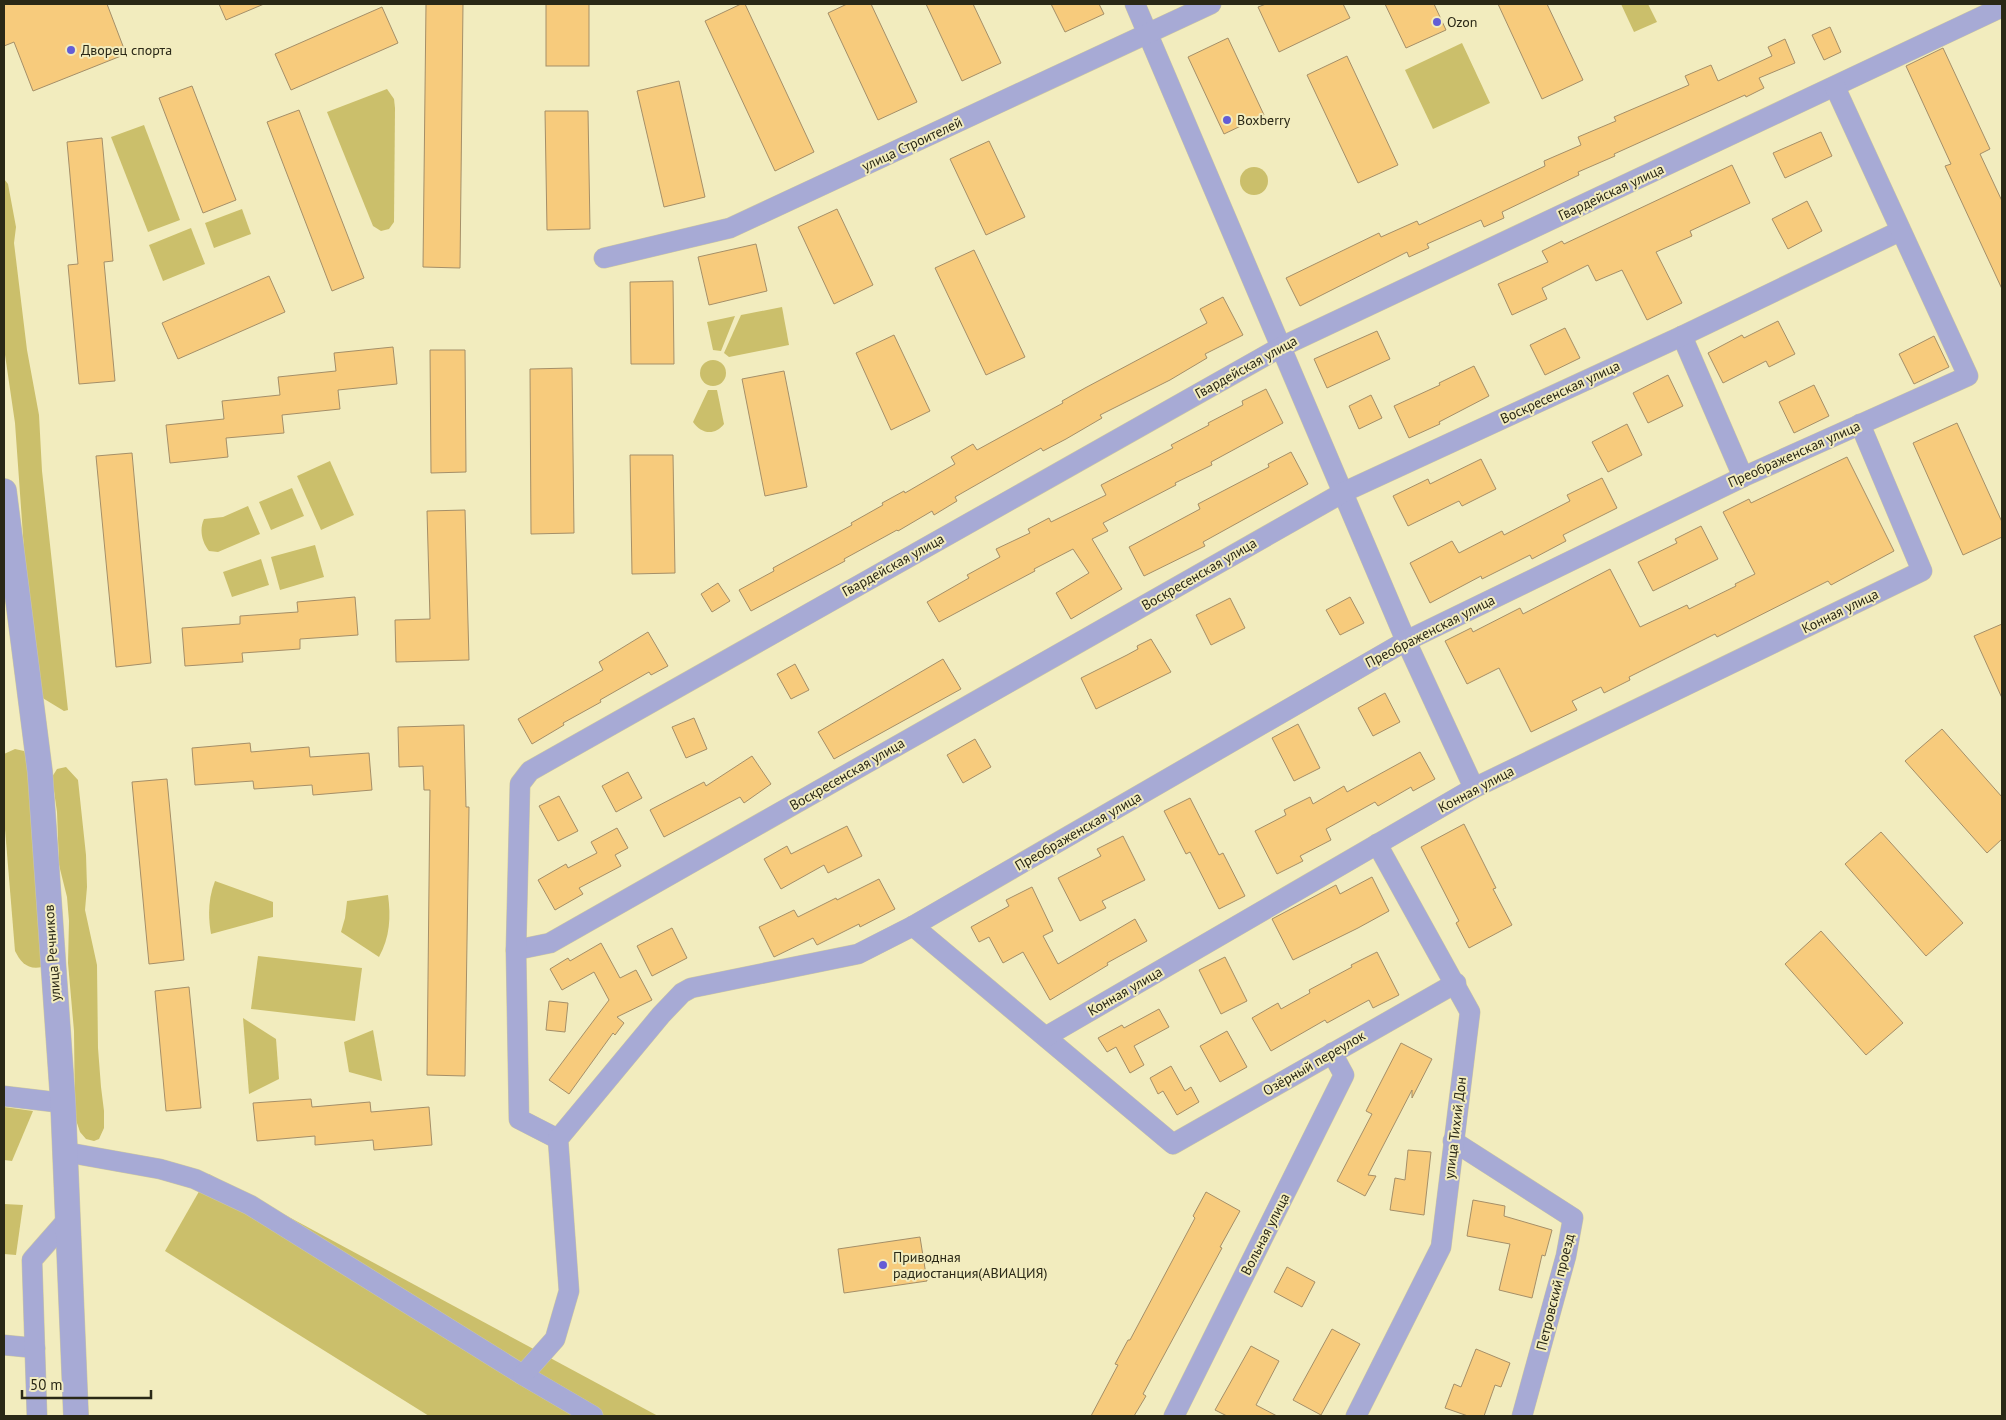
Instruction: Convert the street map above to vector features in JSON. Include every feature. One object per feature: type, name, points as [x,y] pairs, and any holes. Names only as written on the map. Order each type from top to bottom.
[{"type":"street","points":[[1135,4],[1406,641],[1474,788]]},
{"type":"street","name":"улица Строителей","points":[[604,258],[730,228],[1211,4]]},
{"type":"street","name":"Гвардейская улица","points":[[516,950],[520,784],[530,771],[1281,347],[2002,6]]},
{"type":"street","points":[[1834,87],[1900,231]]},
{"type":"street","name":"Воскресенская улица","points":[[516,950],[550,943],[1344,492],[1682,336],[1900,231]]},
{"type":"street","name":"Преображенская улица","points":[[558,1139],[661,1015],[682,993],[691,988],[858,954],[914,926],[1406,641],[1744,477],[1968,376],[1900,231]]},
{"type":"street","points":[[1682,336],[1744,477]]},
{"type":"street","name":"Конная улица","points":[[1047,1036],[1474,788],[1922,571],[1860,424]]},
{"type":"street","name":"улица Речников","points":[[4,491],[40,772],[65,1152],[76,1416]]},
{"type":"street","name":"улица Тихий Дон","points":[[1356,1416],[1441,1247],[1470,1012],[1456,983],[1377,844]]},
{"type":"street","points":[[914,926],[1047,1036]]},
{"type":"street","points":[[516,950],[519,1119],[558,1139],[569,1291],[555,1339],[523,1375]]},
{"type":"street","name":"Озёрный переулок","points":[[1047,1036],[1173,1144],[1456,983]]},
{"type":"street","name":"Вольная улица","points":[[1174,1416],[1344,1075],[1332,1053]]},
{"type":"street","points":[[4,1096],[62,1103]]},
{"type":"street","name":"Петровский проезд","points":[[1453,1140],[1573,1218],[1566,1256],[1522,1416]]},
{"type":"street","points":[[65,1152],[160,1169],[194,1179],[250,1205],[523,1375],[593,1416]]},
{"type":"street","points":[[36,1416],[32,1260],[68,1219]]},
{"type":"street","points":[[4,1345],[35,1348]]},
{"type":"shaded area","points":[[1621,4],[1648,4],[1657,22],[1634,32]]},
{"type":"shaded area","points":[[1462,43],[1490,103],[1433,129],[1405,70]]},
{"type":"shaded area","points":[[387,89],[394,99],[395,108],[394,222],[389,229],[381,231],[373,226],[327,112]]},
{"type":"shaded area","points":[[144,125],[180,220],[148,232],[111,137]]},
{"type":"shaded area","points":[[1254,167],[1264,171],[1268,181],[1264,191],[1254,195],[1244,191],[1240,181],[1244,171]]},
{"type":"shaded area","points":[[4,179],[8,184],[16,227],[14,243],[27,350],[39,415],[42,471],[68,710],[64,711],[41,697],[28,606],[15,423],[4,348]]},
{"type":"shaded area","points":[[242,209],[251,234],[214,248],[205,223]]},
{"type":"shaded area","points":[[191,228],[205,264],[163,281],[149,245]]},
{"type":"shaded area","points":[[782,307],[789,345],[729,357],[724,353],[741,315]]},
{"type":"shaded area","points":[[735,316],[721,351],[713,350],[707,322]]},
{"type":"shaded area","points":[[713,360],[722,364],[726,373],[722,382],[713,386],[704,382],[700,373],[704,364]]},
{"type":"shaded area","points":[[708,390],[717,390],[724,424],[712,432],[700,429],[693,422]]},
{"type":"shaded area","points":[[330,461],[354,515],[321,530],[297,476]]},
{"type":"shaded area","points":[[292,488],[304,516],[271,530],[259,502]]},
{"type":"shaded area","points":[[248,506],[260,534],[218,552],[209,551],[202,536],[204,519],[223,517]]},
{"type":"shaded area","points":[[315,545],[324,577],[280,590],[271,557]]},
{"type":"shaded area","points":[[261,559],[269,585],[232,597],[223,572]]},
{"type":"shaded area","points":[[15,749],[24,751],[28,759],[42,967],[37,968],[26,965],[15,951],[4,817],[4,754]]},
{"type":"shaded area","points":[[66,767],[78,780],[86,855],[87,887],[85,910],[97,965],[98,1048],[104,1128],[99,1139],[94,1141],[86,1139],[80,1132],[75,1117],[74,1031],[68,963],[69,921],[67,897],[59,865],[57,812],[52,777],[57,769]]},
{"type":"shaded area","points":[[215,881],[273,902],[273,917],[211,934],[209,908]]},
{"type":"shaded area","points":[[388,895],[389,927],[379,957],[341,932],[347,901]]},
{"type":"shaded area","points":[[258,956],[362,968],[355,1021],[251,1009]]},
{"type":"shaded area","points":[[243,1018],[276,1039],[279,1079],[249,1094]]},
{"type":"shaded area","points":[[373,1030],[382,1081],[349,1072],[344,1042]]},
{"type":"shaded area","points":[[4,1107],[33,1111],[12,1161],[4,1160]]},
{"type":"shaded area","points":[[209,1174],[658,1416],[429,1416],[165,1251]]},
{"type":"shaded area","points":[[4,1204],[23,1205],[16,1255],[4,1254]]},
{"type":"building","name":"Дворец спорта","points":[[4,4],[107,4],[126,54],[33,91],[14,42],[4,46]]},
{"type":"building","points":[[219,4],[264,4],[226,20]]},
{"type":"building","points":[[426,4],[463,4],[460,268],[423,267]]},
{"type":"building","points":[[546,4],[589,4],[589,66],[546,66]]},
{"type":"building","points":[[741,4],[745,4],[814,152],[775,171],[705,21]]},
{"type":"building","points":[[847,4],[871,4],[917,102],[878,120],[828,13]]},
{"type":"building","points":[[926,4],[973,4],[1001,63],[962,81]]},
{"type":"building","points":[[1051,4],[1099,4],[1104,14],[1065,32]]},
{"type":"building","points":[[1266,4],[1343,4],[1350,18],[1279,52],[1258,7]]},
{"type":"building","points":[[1385,4],[1434,4],[1446,30],[1406,48]]},
{"type":"building","points":[[1498,4],[1547,4],[1583,80],[1542,99]]},
{"type":"building","points":[[382,7],[398,43],[291,90],[275,54]]},
{"type":"building","points":[[1830,27],[1841,52],[1824,60],[1812,35]]},
{"type":"building","points":[[1228,38],[1264,115],[1224,134],[1188,57]]},
{"type":"building","points":[[1785,39],[1795,63],[1759,78],[1764,88],[1614,154],[1615,156],[1578,172],[1579,175],[1502,212],[1504,218],[1484,227],[1481,220],[1427,244],[1429,248],[1409,257],[1407,252],[1300,306],[1286,278],[1379,233],[1381,237],[1417,221],[1419,225],[1545,166],[1544,161],[1581,145],[1578,137],[1616,121],[1614,117],[1689,85],[1685,76],[1711,65],[1718,81],[1772,56],[1768,47]]},
{"type":"building","points":[[1943,48],[1990,149],[1980,154],[2002,201],[2002,289],[1945,166],[1951,164],[1906,66]]},
{"type":"building","points":[[1347,56],[1398,165],[1358,183],[1307,75]]},
{"type":"building","points":[[679,81],[705,197],[664,207],[637,91]]},
{"type":"building","points":[[192,86],[236,200],[203,213],[159,98]]},
{"type":"building","points":[[299,110],[364,278],[332,291],[267,122]]},
{"type":"building","points":[[545,111],[588,111],[590,229],[547,230]]},
{"type":"building","points":[[1821,132],[1832,156],[1785,178],[1773,153]]},
{"type":"building","points":[[102,138],[113,261],[104,262],[115,381],[79,384],[68,265],[78,264],[67,142]]},
{"type":"building","points":[[989,141],[1025,217],[986,235],[950,159]]},
{"type":"building","points":[[1732,165],[1750,203],[1690,231],[1692,236],[1656,252],[1682,303],[1647,320],[1622,270],[1596,281],[1588,265],[1542,288],[1547,299],[1512,315],[1498,284],[1548,262],[1542,251],[1562,241],[1564,244]]},
{"type":"building","points":[[1807,201],[1822,231],[1788,249],[1772,219]]},
{"type":"building","points":[[837,209],[873,285],[834,304],[798,227]]},
{"type":"building","points":[[756,244],[767,291],[709,305],[698,257]]},
{"type":"building","points":[[974,250],[1025,357],[986,375],[935,268]]},
{"type":"building","points":[[269,276],[285,312],[178,359],[162,323]]},
{"type":"building","points":[[673,281],[674,364],[631,364],[630,282]]},
{"type":"building","points":[[1223,297],[1243,335],[1205,354],[1207,358],[1170,380],[1100,415],[1102,418],[1066,439],[1043,451],[1041,448],[955,497],[957,501],[934,515],[932,511],[844,559],[845,561],[751,611],[739,590],[774,571],[773,568],[852,525],[851,523],[883,505],[882,503],[904,491],[905,493],[955,464],[951,457],[973,444],[977,450],[1063,403],[1062,401],[1085,388],[1207,323],[1200,309]]},
{"type":"building","points":[[1778,321],[1795,354],[1769,367],[1766,361],[1723,383],[1708,353],[1742,335],[1744,338]]},
{"type":"building","points":[[1565,328],[1580,358],[1545,375],[1530,345]]},
{"type":"building","points":[[1377,331],[1390,359],[1327,388],[1314,359]]},
{"type":"building","points":[[894,335],[930,411],[891,430],[856,353]]},
{"type":"building","points":[[1934,336],[1949,367],[1914,384],[1899,354]]},
{"type":"building","points":[[393,347],[397,384],[338,390],[340,409],[282,415],[284,433],[226,438],[228,457],[170,463],[166,425],[224,419],[222,401],[280,395],[278,377],[336,371],[334,353]]},
{"type":"building","points":[[430,350],[465,350],[466,472],[431,473]]},
{"type":"building","points":[[1474,366],[1489,396],[1439,422],[1440,424],[1409,438],[1394,406],[1440,385],[1439,383]]},
{"type":"building","points":[[572,368],[574,533],[531,534],[530,369]]},
{"type":"building","points":[[784,371],[807,487],[765,496],[742,379]]},
{"type":"building","points":[[1668,375],[1683,406],[1648,423],[1633,393]]},
{"type":"building","points":[[1814,385],[1829,416],[1794,433],[1779,402]]},
{"type":"building","points":[[1266,389],[1283,423],[1211,462],[1212,465],[1175,483],[1176,485],[1103,523],[1108,531],[1092,539],[1122,589],[1071,619],[1056,593],[1089,573],[1073,549],[939,622],[927,602],[969,578],[967,575],[1000,557],[996,549],[1030,533],[1028,529],[1049,518],[1051,522],[1106,495],[1101,485],[1173,448],[1171,445],[1243,405],[1242,401]]},
{"type":"building","points":[[1371,395],[1382,418],[1359,429],[1349,406]]},
{"type":"building","points":[[1957,423],[2002,522],[2002,537],[1963,555],[1913,443]]},
{"type":"building","points":[[1627,424],[1642,455],[1608,472],[1592,442]]},
{"type":"building","points":[[1291,452],[1308,484],[1203,542],[1205,546],[1144,576],[1129,547],[1200,509],[1198,504],[1269,467],[1268,464]]},
{"type":"building","points":[[132,453],[151,663],[116,667],[96,456]]},
{"type":"building","points":[[630,455],[673,455],[675,573],[632,574]]},
{"type":"building","points":[[1847,457],[1894,551],[1831,585],[1828,581],[1717,637],[1715,634],[1629,677],[1630,680],[1604,693],[1601,687],[1572,701],[1577,710],[1531,732],[1499,668],[1467,684],[1445,641],[1471,628],[1473,632],[1520,608],[1523,614],[1610,569],[1640,627],[1687,605],[1689,609],[1736,586],[1735,584],[1755,574],[1723,512],[1749,499],[1751,503]]},
{"type":"building","points":[[1481,459],[1496,489],[1462,506],[1459,501],[1408,526],[1393,496],[1428,479],[1430,484]]},
{"type":"building","points":[[1602,478],[1617,508],[1563,535],[1566,541],[1532,559],[1530,555],[1482,579],[1481,576],[1430,603],[1410,563],[1452,541],[1459,553],[1502,531],[1504,535],[1570,501],[1567,495]]},
{"type":"building","points":[[465,510],[469,660],[396,662],[395,620],[430,619],[427,511]]},
{"type":"building","points":[[1701,526],[1718,559],[1653,591],[1638,562],[1677,543],[1675,539]]},
{"type":"building","points":[[718,583],[730,601],[712,612],[701,594]]},
{"type":"building","points":[[355,597],[358,635],[300,639],[300,649],[242,653],[243,662],[185,666],[182,628],[240,624],[240,616],[298,612],[297,602]]},
{"type":"building","points":[[1350,597],[1364,623],[1340,635],[1326,610]]},
{"type":"building","points":[[1230,598],[1245,628],[1211,645],[1196,615]]},
{"type":"building","points":[[2002,624],[2002,698],[1974,636]]},
{"type":"building","points":[[648,632],[668,666],[651,675],[649,672],[600,700],[601,702],[563,723],[564,725],[532,744],[518,719],[603,670],[599,662]]},
{"type":"building","points":[[1151,639],[1171,672],[1096,709],[1081,678],[1138,649],[1137,646]]},
{"type":"building","points":[[943,659],[961,689],[834,759],[818,732]]},
{"type":"building","points":[[795,664],[809,690],[791,699],[777,674]]},
{"type":"building","points":[[1385,693],[1400,722],[1373,736],[1358,708]]},
{"type":"building","points":[[694,718],[707,749],[686,758],[672,727]]},
{"type":"building","points":[[1298,724],[1320,768],[1294,781],[1272,738]]},
{"type":"building","points":[[464,725],[466,807],[469,807],[465,1076],[427,1075],[430,790],[424,790],[423,766],[399,767],[398,727]]},
{"type":"building","points":[[1942,729],[2002,797],[2002,839],[1987,853],[1905,761]]},
{"type":"building","points":[[975,739],[991,767],[963,783],[947,755]]},
{"type":"building","points":[[250,743],[251,752],[309,747],[310,757],[369,753],[372,790],[313,795],[312,785],[254,789],[253,781],[195,785],[192,748]]},
{"type":"building","points":[[1420,752],[1435,779],[1413,791],[1411,787],[1378,806],[1375,802],[1326,829],[1331,840],[1300,856],[1303,861],[1277,874],[1255,831],[1286,815],[1284,810],[1310,797],[1313,804],[1344,786],[1347,792]]},
{"type":"building","points":[[752,756],[771,784],[744,803],[740,797],[664,837],[650,810],[704,782],[706,786]]},
{"type":"building","points":[[628,772],[642,798],[616,812],[602,786]]},
{"type":"building","points":[[167,779],[184,960],[149,964],[132,782]]},
{"type":"building","points":[[559,796],[578,831],[558,841],[539,806]]},
{"type":"building","points":[[1190,798],[1219,855],[1223,853],[1245,896],[1219,909],[1190,852],[1186,854],[1164,811]]},
{"type":"building","points":[[1464,824],[1496,888],[1493,889],[1512,925],[1469,948],[1456,923],[1459,921],[1421,847]]},
{"type":"building","points":[[847,826],[862,856],[828,873],[824,865],[781,889],[764,859],[787,846],[791,854]]},
{"type":"building","points":[[617,828],[628,848],[615,855],[621,866],[579,888],[583,894],[555,910],[538,880],[566,864],[568,868],[597,853],[591,842]]},
{"type":"building","points":[[1881,832],[1963,923],[1926,956],[1845,864]]},
{"type":"building","points":[[1123,836],[1145,880],[1102,901],[1106,908],[1080,921],[1058,878],[1101,856],[1097,849]]},
{"type":"building","points":[[1372,877],[1389,911],[1293,960],[1272,919],[1336,885],[1340,894]]},
{"type":"building","points":[[879,879],[895,909],[860,927],[859,924],[817,945],[813,938],[774,957],[759,927],[794,910],[798,917]]},
{"type":"building","points":[[1032,887],[1053,931],[1043,936],[1058,964],[1135,919],[1147,941],[1107,963],[1108,965],[1050,1000],[1023,952],[1003,963],[989,937],[979,942],[971,927],[1009,906],[1006,900]]},
{"type":"building","points":[[672,928],[687,958],[652,976],[637,946]]},
{"type":"building","points":[[1821,931],[1903,1023],[1866,1055],[1785,964]]},
{"type":"building","points":[[601,943],[620,978],[636,970],[652,1000],[617,1017],[624,1023],[615,1035],[613,1033],[569,1094],[549,1080],[609,1000],[594,972],[562,990],[550,969],[568,958],[570,961]]},
{"type":"building","points":[[1377,952],[1399,995],[1373,1008],[1369,1000],[1327,1023],[1325,1020],[1271,1051],[1252,1018],[1278,1003],[1281,1009],[1310,993],[1309,990],[1352,967],[1351,965]]},
{"type":"building","points":[[1225,957],[1247,1001],[1221,1014],[1199,970]]},
{"type":"building","points":[[189,987],[201,1108],[166,1111],[155,991]]},
{"type":"building","points":[[549,1001],[568,1003],[565,1032],[546,1030]]},
{"type":"building","points":[[1159,1009],[1169,1027],[1134,1046],[1144,1065],[1130,1073],[1116,1047],[1107,1052],[1098,1038],[1122,1025],[1124,1028]]},
{"type":"building","points":[[1227,1031],[1247,1067],[1220,1082],[1200,1046]]},
{"type":"building","points":[[1401,1043],[1432,1059],[1412,1098],[1412,1090],[1368,1175],[1376,1176],[1365,1196],[1337,1181],[1372,1114],[1366,1111]]},
{"type":"building","points":[[1171,1066],[1185,1091],[1191,1087],[1199,1102],[1177,1115],[1163,1091],[1158,1094],[1150,1078]]},
{"type":"building","points":[[311,1099],[312,1107],[370,1102],[371,1112],[429,1107],[432,1145],[374,1150],[373,1140],[315,1145],[315,1136],[257,1141],[253,1103]]},
{"type":"building","points":[[1408,1150],[1431,1152],[1424,1215],[1390,1210],[1395,1178],[1405,1180]]},
{"type":"building","points":[[1206,1192],[1240,1211],[1220,1247],[1222,1248],[1143,1394],[1146,1396],[1134,1416],[1091,1416],[1118,1365],[1115,1364],[1128,1340],[1130,1340],[1195,1218],[1193,1216]]},
{"type":"building","points":[[1473,1200],[1505,1206],[1504,1216],[1552,1230],[1545,1256],[1542,1255],[1532,1298],[1499,1290],[1510,1244],[1467,1236]]},
{"type":"building","name":"Приводная радиостанция(АВИАЦИЯ)","points":[[920,1237],[927,1281],[844,1293],[838,1249]]},
{"type":"building","points":[[1287,1267],[1315,1282],[1302,1307],[1274,1292]]},
{"type":"building","points":[[1332,1329],[1360,1344],[1321,1415],[1293,1400]]},
{"type":"building","points":[[1251,1346],[1279,1361],[1256,1405],[1277,1416],[1227,1416],[1215,1410]]},
{"type":"building","points":[[1476,1349],[1510,1363],[1501,1387],[1495,1385],[1484,1416],[1468,1416],[1445,1408],[1454,1384],[1461,1387]]},
{"type":"place","name":"Ozon","points":[[1437,22]]},
{"type":"place","name":"Дворец спорта","points":[[71,50]]},
{"type":"place","name":"Boxberry","points":[[1227,120]]},
{"type":"place","name":"Приводная радиостанция(АВИАЦИЯ)","points":[[883,1265]]}]
